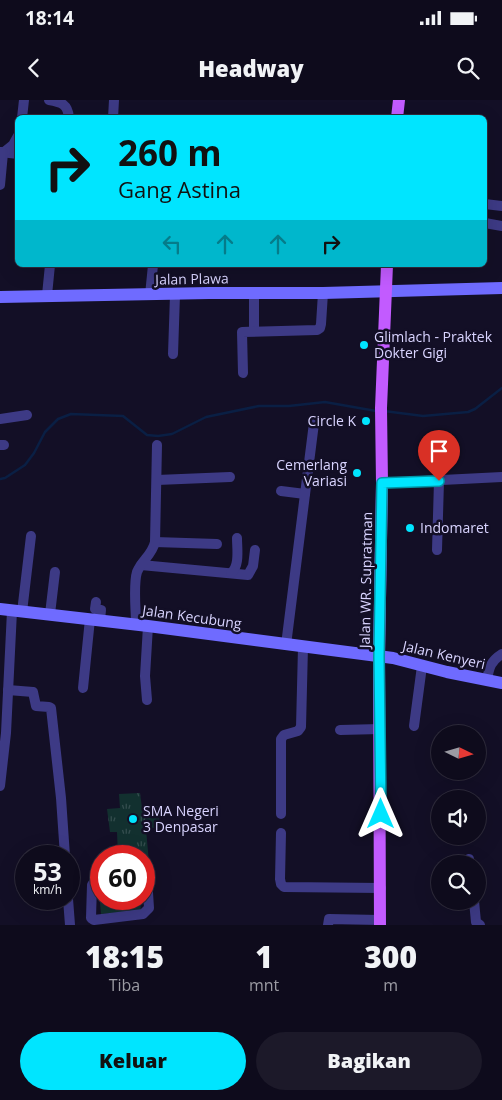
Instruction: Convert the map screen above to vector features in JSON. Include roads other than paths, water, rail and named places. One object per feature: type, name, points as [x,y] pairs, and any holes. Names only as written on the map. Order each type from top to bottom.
[{"type":"main road","points":[[397,115],[399,100]]},
{"type":"main road","name":"Jalan WR. Supratman","points":[[380,922],[379,657],[382,483],[381,408],[387,267]]},
{"type":"street","points":[[22,115],[24,100]]},
{"type":"street","points":[[49,100],[64,104],[68,115]]},
{"type":"street","points":[[113,115],[114,100]]},
{"type":"street","points":[[2,152],[13,145],[15,141]]},
{"type":"street","points":[[2,152],[15,154]]},
{"type":"street","points":[[0,185],[2,152]]},
{"type":"street","points":[[487,204],[502,206]]},
{"type":"street","points":[[487,223],[502,226]]},
{"type":"street","points":[[47,296],[50,267]]},
{"type":"street","points":[[150,295],[153,267]]},
{"type":"street","name":"Jalan Plawa","points":[[0,297],[322,293],[502,288]]},
{"type":"street","points":[[254,293],[254,331]]},
{"type":"street","points":[[242,373],[242,332],[317,330],[321,324],[322,293]]},
{"type":"street","points":[[173,354],[175,294]]},
{"type":"street","points":[[0,418],[27,415]]},
{"type":"street","points":[[286,645],[314,423]]},
{"type":"street","points":[[147,700],[137,574],[141,565],[153,551],[155,542],[157,445]]},
{"type":"street","points":[[157,480],[230,477]]},
{"type":"street","points":[[382,483],[502,477]]},
{"type":"street","points":[[437,550],[439,481]]},
{"type":"street","points":[[280,492],[305,494]]},
{"type":"street","points":[[0,786],[6,732],[11,611],[31,536]]},
{"type":"street","points":[[231,574],[235,569],[238,538]]},
{"type":"street","points":[[155,542],[217,544]]},
{"type":"street","points":[[141,565],[248,575],[253,566],[255,550]]},
{"type":"street","points":[[50,614],[56,572]]},
{"type":"street","points":[[83,688],[95,620],[101,610],[95,609],[96,602]]},
{"type":"street","name":"Jalan Kecubung","points":[[11,611],[142,625],[379,657]]},
{"type":"street","points":[[281,814],[281,739],[284,735],[298,732],[300,727],[303,647]]},
{"type":"street","points":[[487,680],[489,666],[502,654]]},
{"type":"street","name":"Jalan Kenyeri","points":[[379,657],[393,658],[502,683]]},
{"type":"street","points":[[414,726],[422,666]]},
{"type":"street","points":[[8,690],[33,692],[36,706],[51,708],[64,845]]},
{"type":"street","points":[[340,730],[380,729]]},
{"type":"street","points":[[281,832],[280,880],[284,887],[381,888]]},
{"type":"street","points":[[69,910],[70,925]]},
{"type":"street","points":[[91,910],[91,918],[101,922],[143,914],[148,910]]},
{"type":"street","points":[[475,910],[476,922],[480,925]]},
{"type":"street","points":[[328,925],[330,918],[380,922]]},
{"type":"waterway","points":[[384,411],[423,416],[468,412],[475,409],[502,388]]},
{"type":"waterway","points":[[0,479],[5,478],[25,465],[45,432],[58,419],[71,414],[123,416],[147,435],[158,436],[172,434],[206,417],[259,406],[289,406],[325,402],[376,411]]},
{"type":"place","name":"Glimlach - Praktek Dokter Gigi","points":[[364,345]]},
{"type":"place","name":"Circle K","points":[[366,421]]},
{"type":"place","name":"Cemerlang Variasi","points":[[357,473]]},
{"type":"place","name":"Indomaret","points":[[410,528]]},
{"type":"place","name":"SMA Negeri 3 Denpasar","points":[[133,819]]}]
